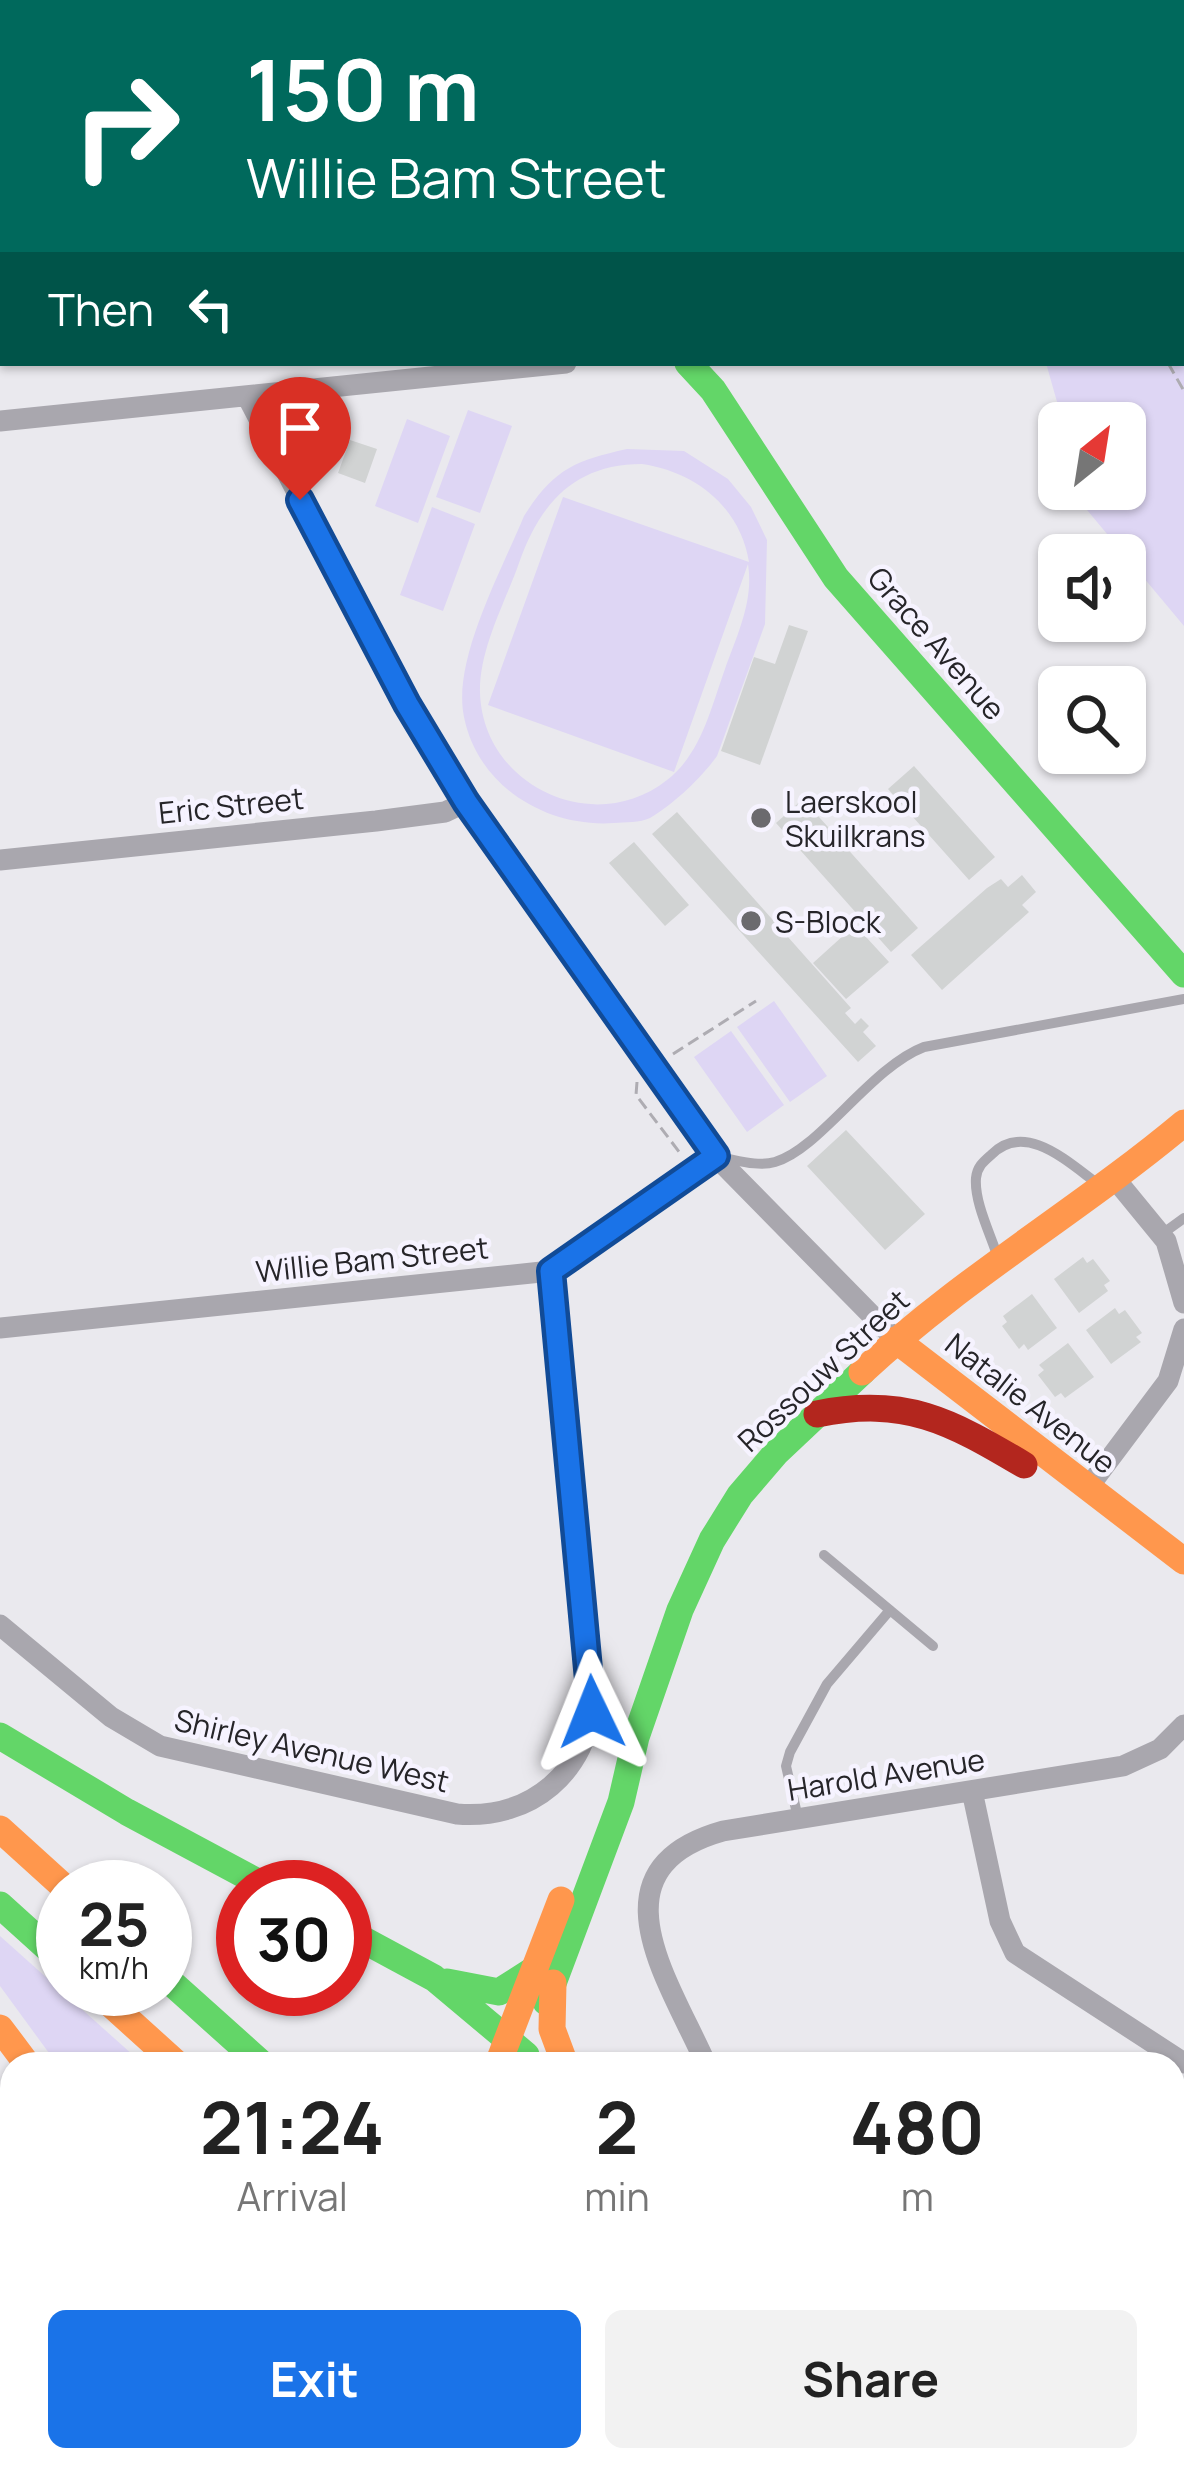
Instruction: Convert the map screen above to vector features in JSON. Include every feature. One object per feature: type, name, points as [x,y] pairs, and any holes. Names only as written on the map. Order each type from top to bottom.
[{"type":"main road","name":"Grace Avenue","points":[[691,366],[713,390],[836,578],[1184,974]]},
{"type":"main road","name":"Grace Avenue","points":[[704,366],[713,390]]},
{"type":"main road","name":"Rossouw Street","points":[[519,2051],[601,1806],[630,1759],[680,1610],[712,1540],[764,1466],[896,1340],[1110,1185],[1184,1123]]},
{"type":"main road","name":"Natalie Avenue","points":[[896,1340],[1184,1561]]},
{"type":"main road","points":[[818,1414],[884,1403],[912,1408],[952,1423],[1062,1484],[1087,1490]]},
{"type":"main road","points":[[0,1736],[217,1860]]},
{"type":"main road","points":[[0,1829],[36,1862]]},
{"type":"main road","points":[[0,1905],[36,1938]]},
{"type":"main road","points":[[372,1945],[434,1978],[519,2051]]},
{"type":"main road","points":[[434,1978],[487,1993],[542,1977],[560,2052]]},
{"type":"main road","points":[[192,2001],[249,2052]]},
{"type":"main road","points":[[124,2016],[165,2052]]},
{"type":"main road","points":[[0,2028],[19,2052]]},
{"type":"street","points":[[0,421],[537,366]]},
{"type":"street","name":"Natalie Avenue","points":[[247,396],[396,682],[466,802],[716,1156],[896,1340]]},
{"type":"street","name":"Eric Street","points":[[0,860],[394,819],[445,812],[466,802]]},
{"type":"street","name":"Willie Bam Street","points":[[0,1328],[551,1271],[716,1156]]},
{"type":"street","points":[[1110,1185],[1162,1234],[1177,1268],[1184,1303]]},
{"type":"street","name":"Shirley Avenue West","points":[[0,1625],[111,1717],[160,1746],[457,1814],[507,1810],[535,1799],[569,1770],[590,1728],[593,1698],[551,1271]]},
{"type":"street","points":[[1087,1490],[1168,1381],[1184,1329]]},
{"type":"street","name":"Harold Avenue","points":[[701,2052],[648,1931],[648,1893],[680,1851],[723,1831],[1138,1761],[1168,1744],[1184,1725]]},
{"type":"street","points":[[972,1791],[1000,1921],[1015,1953],[1167,2052]]},
{"type":"lane","points":[[716,1156],[759,1163],[789,1156],[894,1063],[924,1047],[1184,999]]},
{"type":"lane","points":[[1000,1264],[975,1182],[979,1167],[998,1147],[1024,1140],[1052,1150],[1110,1185]]},
{"type":"lane","points":[[1162,1234],[1184,1218]]},
{"type":"lane","points":[[824,1555],[933,1646]]},
{"type":"lane","points":[[798,1818],[786,1766],[790,1752],[827,1684],[890,1610]]},
{"type":"path","points":[[663,1060],[756,1000]]},
{"type":"path","points":[[641,1077],[636,1095],[684,1159]]},
{"type":"shaded area","points":[[1047,366],[1184,366],[1184,626],[1146,581],[1146,534],[1107,534],[1087,510],[1146,510],[1146,402],[1057,402]]},
{"type":"shaded area","points":[[468,410],[512,426],[480,513],[436,497]]},
{"type":"shaded area","points":[[407,419],[450,436],[418,523],[375,506]]},
{"type":"shaded area","points":[[684,451],[728,479],[751,507],[767,540],[765,624],[717,756],[703,773],[650,818],[589,823],[541,810],[500,783],[472,742],[462,694],[481,615],[524,516],[556,477],[609,453]],"holes":[[[618,466],[662,468],[697,484],[725,509],[744,542],[749,562],[563,497],[488,705],[674,772],[748,564],[743,618],[703,729],[688,757],[667,780],[638,797],[607,804],[547,793],[521,777],[500,754],[486,726],[481,676],[494,626],[538,522],[563,491],[597,471]]]},
{"type":"shaded area","points":[[432,507],[475,524],[443,611],[400,595]]},
{"type":"shaded area","points":[[774,1001],[827,1076],[790,1102],[737,1027]]},
{"type":"shaded area","points":[[731,1031],[784,1105],[747,1132],[694,1057]]},
{"type":"shaded area","points":[[0,1936],[36,1968],[36,2016],[89,2016],[130,2052],[48,2052],[0,1986]]},
{"type":"building","points":[[350,440],[377,449],[365,483],[338,473]]},
{"type":"building","points":[[789,625],[808,631],[760,765],[721,751],[754,657],[775,664]]},
{"type":"building","points":[[914,766],[995,857],[969,880],[888,789]]},
{"type":"building","points":[[803,799],[918,928],[891,952],[776,823]]},
{"type":"building","name":"S-Block","points":[[677,812],[851,1008],[845,1013],[855,1024],[861,1018],[869,1026],[863,1032],[876,1046],[858,1062],[652,834]]},
{"type":"building","points":[[634,842],[689,905],[665,926],[609,863]]},
{"type":"building","points":[[1022,875],[1036,892],[1022,905],[1029,912],[942,990],[911,955],[987,888],[1001,879],[1008,887]]},
{"type":"building","points":[[855,925],[889,962],[846,999],[813,963]]},
{"type":"building","points":[[846,1130],[925,1214],[885,1250],[807,1166]]},
{"type":"building","points":[[1083,1257],[1087,1263],[1093,1259],[1110,1281],[1104,1285],[1108,1291],[1079,1313],[1054,1279]]},
{"type":"building","points":[[1032,1294],[1057,1328],[1028,1350],[1024,1344],[1019,1349],[1002,1326],[1007,1322],[1003,1316]]},
{"type":"building","points":[[1115,1308],[1119,1314],[1125,1310],[1142,1333],[1136,1337],[1141,1342],[1111,1364],[1086,1330]]},
{"type":"building","points":[[1068,1343],[1094,1377],[1065,1398],[1061,1393],[1055,1397],[1038,1375],[1044,1370],[1039,1365]]},
{"type":"traffic: fast","points":[[691,366],[713,390],[836,578],[1184,974]]},
{"type":"traffic: fast","points":[[546,2002],[621,1802],[636,1737],[680,1610],[712,1540],[740,1495],[776,1453],[862,1372]]},
{"type":"traffic: fast","points":[[0,1736],[217,1860]]},
{"type":"traffic: fast","points":[[0,1905],[36,1938]]},
{"type":"traffic: fast","points":[[372,1945],[434,1978],[522,2052]]},
{"type":"traffic: fast","points":[[447,1982],[499,1992],[532,1971]]},
{"type":"traffic: fast","points":[[192,2001],[249,2052]]},
{"type":"traffic: slow","points":[[862,1372],[939,1306],[1184,1123]]},
{"type":"traffic: slow","points":[[896,1340],[1184,1561]]},
{"type":"traffic: slow","points":[[0,1829],[36,1862]]},
{"type":"traffic: slow","points":[[503,2052],[561,1900]]},
{"type":"traffic: slow","points":[[553,1983],[552,2029],[561,2052]]},
{"type":"traffic: slow","points":[[124,2016],[164,2052]]},
{"type":"traffic: slow","points":[[0,2028],[18,2052]]},
{"type":"traffic: jam","points":[[817,1414],[876,1408],[926,1416],[1024,1465]]},
{"type":"place","name":"Laerskool Skuilkrans","points":[[761,818]]},
{"type":"place","name":"S-Block","points":[[751,921]]},
{"type":"route","points":[[300,500],[407,704],[466,802],[716,1156],[551,1271],[592,1712]]}]
